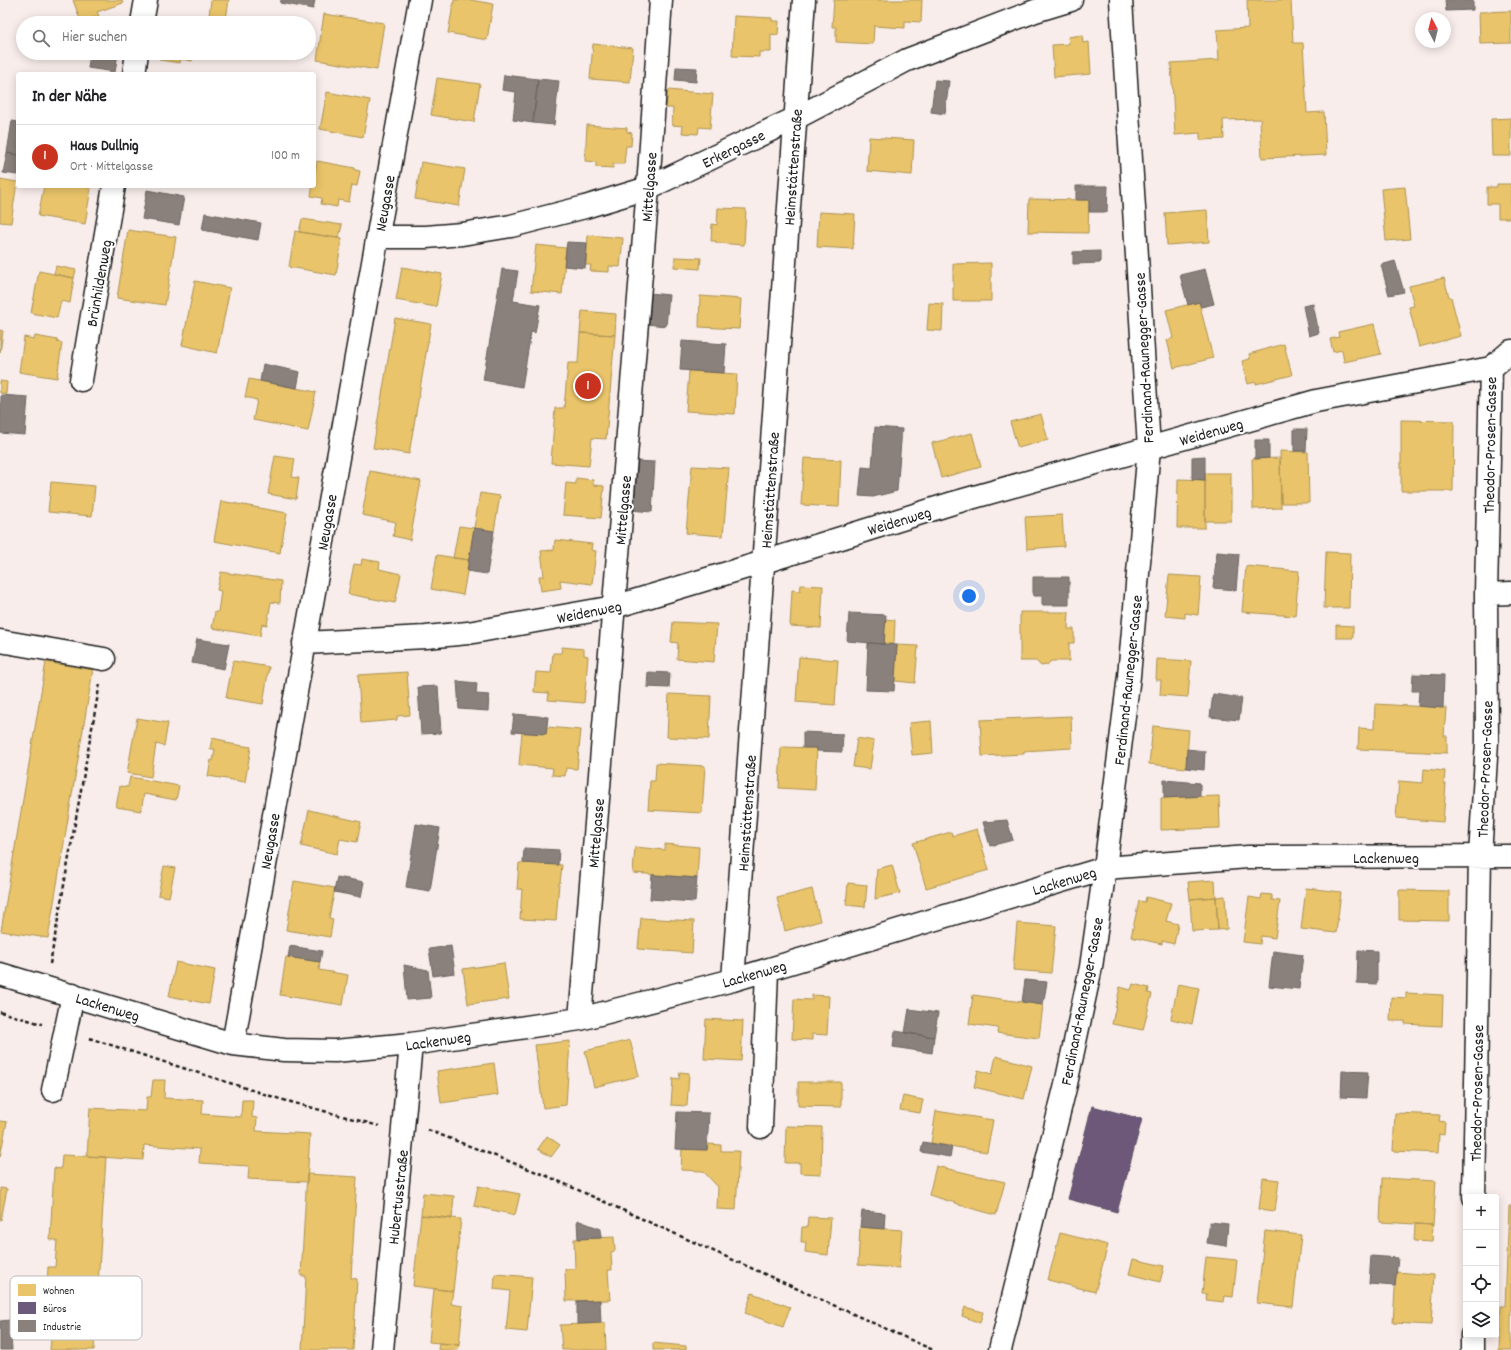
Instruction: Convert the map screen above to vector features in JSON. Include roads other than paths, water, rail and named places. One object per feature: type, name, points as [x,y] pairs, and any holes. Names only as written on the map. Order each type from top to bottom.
[{"type":"street","points":[[143,16],[146,0]]},
{"type":"street","name":"Neugasse","points":[[233,1044],[420,0]]},
{"type":"street","name":"Mittelgasse","points":[[580,1019],[648,188],[661,0]]},
{"type":"street","name":"Heimstättenstraße","points":[[733,980],[804,0]]},
{"type":"street","name":"Erkergasse","points":[[378,237],[462,234],[510,226],[585,207],[648,188],[796,118],[907,60],[1035,11],[1071,0]]},
{"type":"street","name":"Ferdinand-Raunegger-Gasse","points":[[1000,1350],[1068,1076],[1091,967],[1129,676],[1149,448],[1121,0]]},
{"type":"street","points":[[134,72],[136,60]]},
{"type":"street","name":"Brünhildenweg","points":[[81,380],[114,188]]},
{"type":"street","name":"Theodor-Prosen-Gasse","points":[[1474,1194],[1480,856],[1487,740],[1486,594],[1490,368],[1511,351]]},
{"type":"street","name":"Weidenweg","points":[[304,643],[426,637],[468,633],[614,607],[953,503],[1316,401],[1490,368]]},
{"type":"street","points":[[1486,594],[1511,593]]},
{"type":"street","points":[[0,641],[104,659]]},
{"type":"street","name":"Lackenweg","points":[[0,974],[233,1044],[284,1050],[328,1051],[411,1044],[580,1019],[733,980],[1105,868],[1248,857],[1511,856]]},
{"type":"street","points":[[761,1127],[767,970]]},
{"type":"street","points":[[53,1090],[73,996]]},
{"type":"street","name":"Hubertusstraße","points":[[382,1350],[411,1044]]},
{"type":"street","points":[[1472,1338],[1472,1350]]},
{"type":"place","name":"Haus Dullnig","points":[[588,386]]}]
